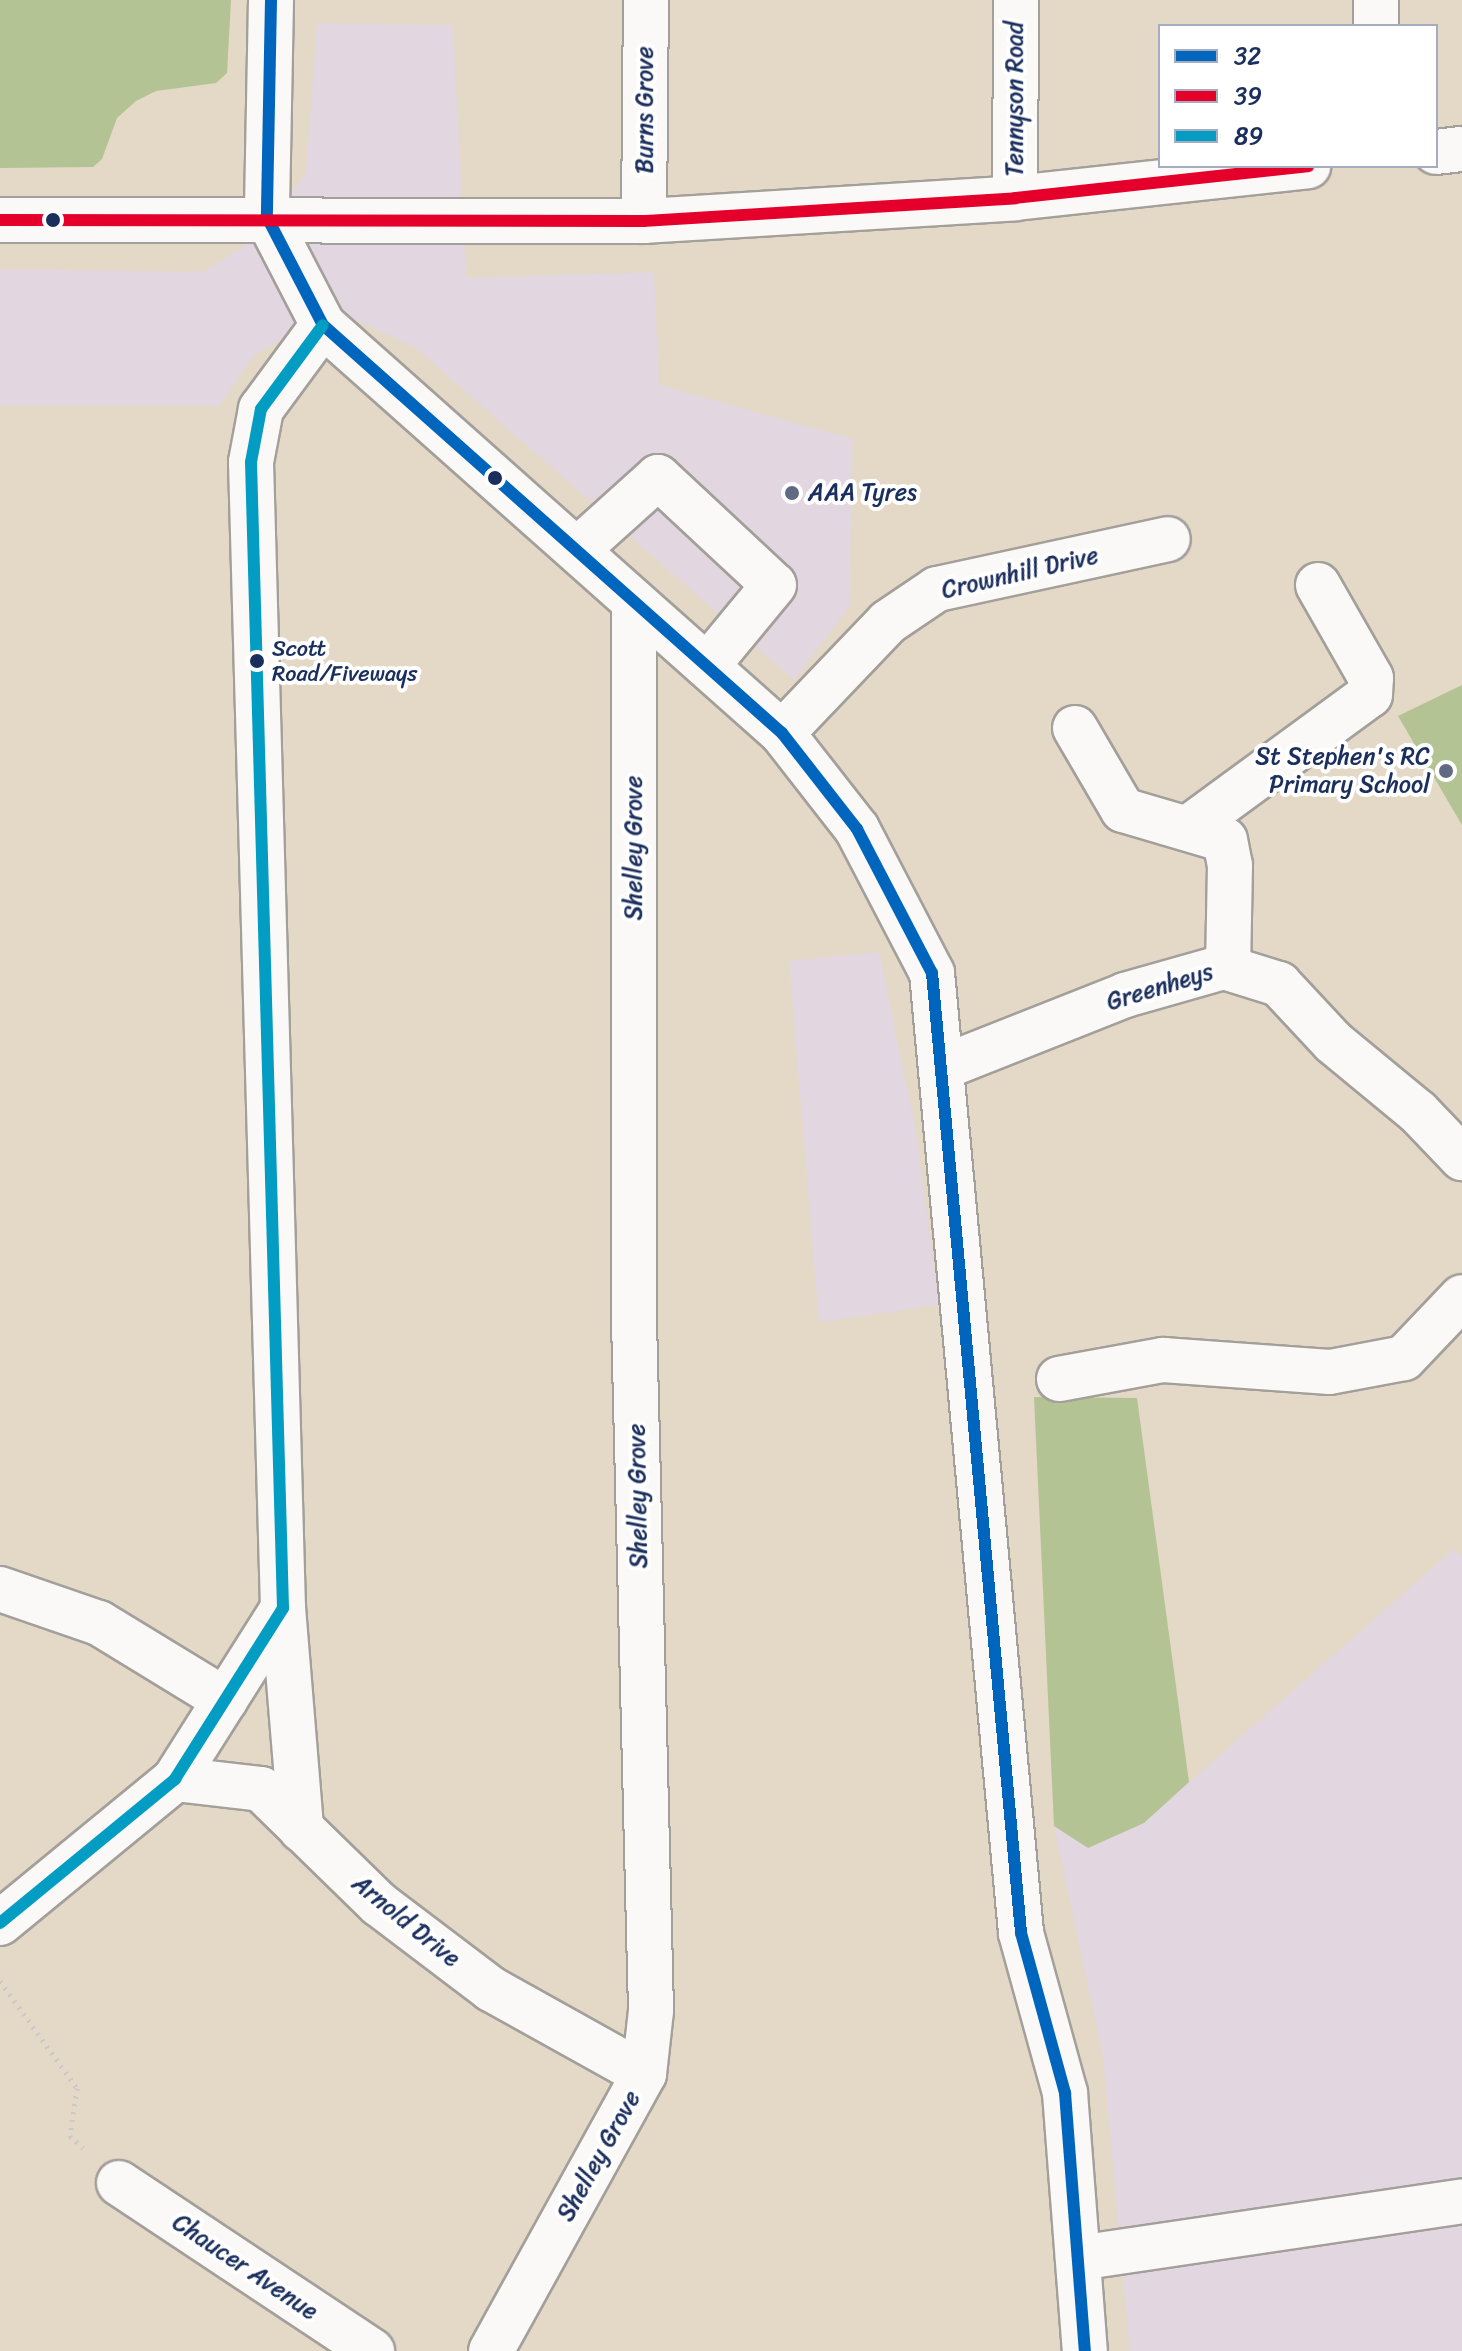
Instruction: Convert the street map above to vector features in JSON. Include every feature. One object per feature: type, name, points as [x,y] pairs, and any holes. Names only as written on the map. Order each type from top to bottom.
[{"type":"street","points":[[271,0],[267,217],[323,325],[782,733],[857,829],[932,973],[1021,1933],[1065,2093],[1085,2351]]},
{"type":"street","name":"Burns Grove","points":[[644,221],[646,0]]},
{"type":"street","name":"Tennyson Road","points":[[1015,198],[1016,0]]},
{"type":"street","points":[[1376,0],[1376,24]]},
{"type":"street","points":[[1438,152],[1462,149]]},
{"type":"street","points":[[0,220],[267,217],[644,221],[1015,198],[1290,168]]},
{"type":"street","points":[[301,1829],[283,1608],[251,462],[261,409],[323,325]]},
{"type":"street","points":[[577,550],[658,477],[774,585],[707,666]]},
{"type":"street","name":"Crownhill Drive","points":[[782,733],[888,622],[937,589],[1168,539]]},
{"type":"street","points":[[1188,828],[1370,695],[1371,678],[1318,585]]},
{"type":"street","name":"Shelley Grove","points":[[491,2351],[644,2074],[651,2011],[634,1318],[634,602]]},
{"type":"street","points":[[1075,728],[1123,810],[1221,838],[1228,848],[1228,968]]},
{"type":"street","name":"Greenheys","points":[[941,1068],[1125,995],[1228,968],[1279,984],[1333,1042],[1418,1112],[1462,1158]]},
{"type":"street","points":[[1059,1379],[1163,1360],[1197,1359],[1264,1370],[1330,1372],[1404,1358],[1462,1297]]},
{"type":"street","points":[[0,1589],[99,1623],[225,1700]]},
{"type":"street","points":[[0,1923],[175,1779],[283,1608]]},
{"type":"street","name":"Arnold Drive","points":[[175,1779],[261,1789],[379,1904],[491,1989],[644,2074]]},
{"type":"street","name":"Chaucer Avenue","points":[[119,2183],[372,2351]]},
{"type":"street","points":[[1078,2258],[1462,2201]]},
{"type":"path","points":[[0,1981],[77,2088],[70,2136],[119,2183]]},
{"type":"shaded area","points":[[317,23],[453,25],[466,278],[654,272],[659,385],[853,439],[849,607],[794,680],[417,349],[335,310],[254,355],[219,406],[0,406],[0,269],[203,272],[263,234],[306,173]]},
{"type":"shaded area","points":[[879,952],[916,1132],[939,1305],[819,1322],[789,961]]},
{"type":"shaded area","points":[[1454,1549],[1462,1557],[1462,2351],[1130,2351],[1103,2057],[1054,1826],[1088,1848],[1143,1823]]},
{"type":"green space","points":[[0,0],[231,0],[227,73],[216,83],[156,91],[136,101],[117,118],[102,159],[93,167],[0,168]]},
{"type":"green space","name":"St Stephen's RC Primary School","points":[[1462,685],[1462,825],[1398,716]]},
{"type":"green space","points":[[1034,1397],[1137,1398],[1189,1782],[1144,1823],[1088,1848],[1054,1826]]},
{"type":"transit line","name":"32","points":[[271,0],[267,217],[323,325],[782,733],[857,829],[932,973],[1021,1933],[1065,2093],[1085,2351]]},
{"type":"transit line","name":"39","points":[[0,220],[644,221],[1015,198],[1290,168]]},
{"type":"transit line","name":"89","points":[[0,1923],[175,1779],[283,1608],[251,462],[261,409],[323,325]]},
{"type":"place","name":"AAA Tyres","points":[[792,493]]},
{"type":"place","name":"Scott Road/Fiveways","points":[[257,661]]},
{"type":"place","name":"St Stephen's RC Primary School","points":[[1446,771]]}]
